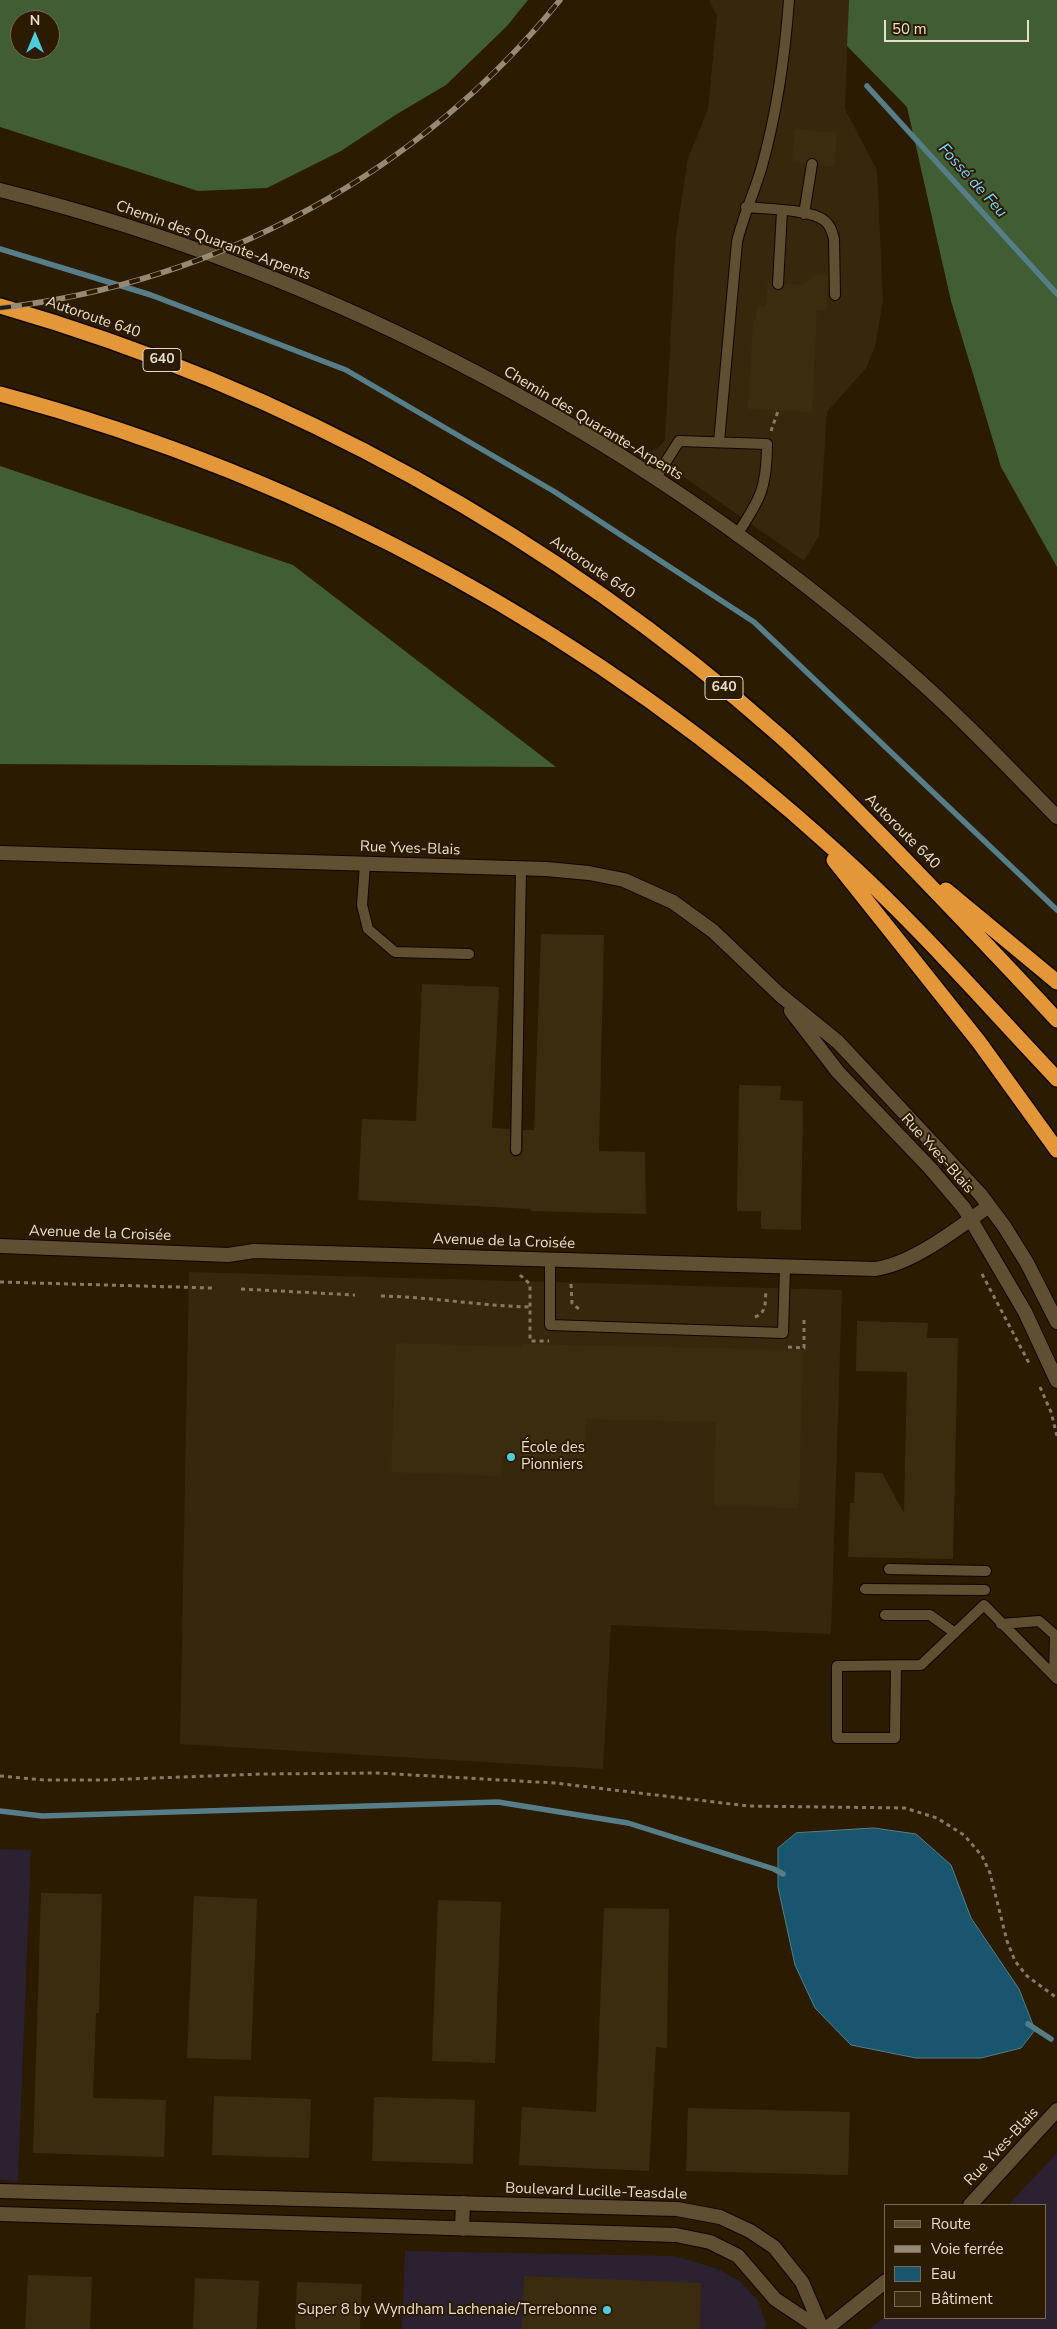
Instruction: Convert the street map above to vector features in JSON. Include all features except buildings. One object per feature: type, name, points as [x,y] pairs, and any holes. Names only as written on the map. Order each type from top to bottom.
[{"type":"highway","name":"Autoroute 640","points":[[0,306],[149,355],[254,398],[382,459],[484,518],[579,579],[690,660],[809,763],[1057,1020]]},
{"type":"highway","points":[[0,394],[84,418],[203,460],[330,513],[427,561],[533,624],[655,704],[721,754],[799,818],[902,915],[1057,1079]]},
{"type":"highway","points":[[799,818],[958,1015],[1057,1150]]},
{"type":"highway","points":[[886,841],[1057,982]]},
{"type":"street","name":"Chemin des Quarante-Arpents","points":[[0,190],[83,212],[239,264],[348,310],[425,346],[524,399],[655,479],[829,605],[903,666],[965,724],[1057,817]]},
{"type":"street","name":"Rue Yves-Blais","points":[[0,853],[521,868],[607,876],[635,883],[661,895],[694,916],[779,994],[838,1042],[959,1169],[989,1206],[1026,1264],[1057,1322]]},
{"type":"street","name":"Rue Yves-Blais","points":[[779,994],[838,1072],[939,1178],[970,1219],[1025,1312],[1057,1381]]},
{"type":"street","name":"Avenue de la Croisée","points":[[0,1246],[228,1255],[254,1251],[785,1268],[887,1268],[909,1258],[989,1206]]},
{"type":"street","name":"Rue Yves-Blais","points":[[971,2204],[1055,2118]]},
{"type":"street","name":"Boulevard Lucille-Teasdale","points":[[0,2191],[677,2209],[720,2217],[750,2231],[774,2247],[802,2282],[823,2329]]},
{"type":"street","points":[[149,2195],[149,2219]]},
{"type":"street","points":[[462,2229],[463,2203]]},
{"type":"street","points":[[0,2214],[676,2235],[710,2242],[738,2256],[775,2299],[823,2329],[884,2283]]},
{"type":"lane","points":[[719,442],[737,242],[746,207],[766,152],[786,40],[789,0]]},
{"type":"lane","points":[[804,214],[812,164]]},
{"type":"lane","points":[[746,207],[804,214],[824,219],[832,230],[834,239],[835,295]]},
{"type":"lane","points":[[778,284],[782,211]]},
{"type":"lane","points":[[655,479],[679,441],[768,444],[763,491],[757,505],[736,536]]},
{"type":"lane","points":[[365,864],[362,905],[368,929],[395,952],[469,954]]},
{"type":"lane","points":[[516,1150],[521,868]]},
{"type":"lane","points":[[550,1260],[550,1325],[783,1333],[785,1268]]},
{"type":"lane","points":[[889,1570],[986,1571]]},
{"type":"lane","points":[[865,1589],[985,1590]]},
{"type":"lane","points":[[896,1666],[895,1738],[837,1738],[838,1666],[921,1665],[984,1605],[1056,1677]]},
{"type":"lane","points":[[884,1615],[930,1615],[955,1633]]},
{"type":"lane","points":[[1001,1624],[1039,1621],[1055,1635],[1056,1677]]},
{"type":"path","points":[[768,444],[778,410]]},
{"type":"path","points":[[979,1268],[989,1292],[1032,1368]]},
{"type":"path","points":[[381,1296],[425,1297],[470,1304],[531,1307],[530,1284],[520,1275],[512,1273]]},
{"type":"path","points":[[0,1282],[212,1288]]},
{"type":"path","points":[[571,1284],[572,1303],[582,1311],[590,1312]]},
{"type":"path","points":[[241,1289],[355,1295]]},
{"type":"path","points":[[752,1318],[762,1312],[766,1290]]},
{"type":"path","points":[[1039,1386],[1051,1412],[1057,1436]]},
{"type":"path","points":[[0,1776],[44,1780],[103,1780],[377,1773],[555,1782],[748,1806],[906,1808],[937,1818],[964,1835],[982,1856],[990,1873],[1007,1941],[1015,1961],[1026,1976],[1057,1998]]},
{"type":"shaded area","points":[[709,0],[849,0],[845,109],[877,170],[883,301],[875,347],[866,368],[827,412],[819,536],[804,561],[648,452],[657,449],[665,440],[676,236],[688,158],[708,109],[717,16]]},
{"type":"shaded area","name":"École des Pionniers","points":[[189,1272],[842,1290],[831,1634],[611,1625],[603,1769],[180,1744]]},
{"type":"shaded area","points":[[0,1849],[31,1850],[18,2181],[0,2180]]},
{"type":"shaded area","points":[[1057,2153],[1057,2329],[869,2329],[884,2318],[1047,2319],[1047,2204],[1009,2204]]},
{"type":"shaded area","points":[[405,2251],[673,2256],[716,2268],[741,2282],[758,2301],[766,2324],[765,2329],[402,2329]]},
{"type":"green space","points":[[0,0],[528,0],[507,26],[446,85],[397,114],[341,151],[267,188],[198,191],[0,127]]},
{"type":"green space","points":[[849,0],[1057,0],[1057,567],[1001,467],[951,301],[907,107],[847,46]]},
{"type":"green space","points":[[0,466],[293,565],[556,767],[0,764]]},
{"type":"water","points":[[874,1828],[916,1834],[951,1865],[971,1918],[1019,1989],[1035,2030],[1021,2048],[981,2058],[916,2058],[851,2045],[815,2008],[795,1965],[778,1887],[778,1848],[796,1833]]},
{"type":"waterway","name":"Fossé de Feu","points":[[867,86],[1057,294]]},
{"type":"waterway","points":[[0,249],[151,295],[346,370],[555,492],[754,622],[1057,910]]},
{"type":"waterway","points":[[0,1811],[42,1816],[498,1802],[628,1823],[774,1869],[783,1874]]},
{"type":"waterway","points":[[1028,2024],[1051,2039]]},
{"type":"railway","points":[[0,308],[81,294],[160,273],[237,244],[310,209],[379,166],[445,117],[505,62],[560,0]]},
{"type":"place","name":"École des Pionniers","points":[[511,1457]]},
{"type":"place","name":"Super 8 by Wyndham Lachenaie/Terrebonne","points":[[607,2310]]}]
